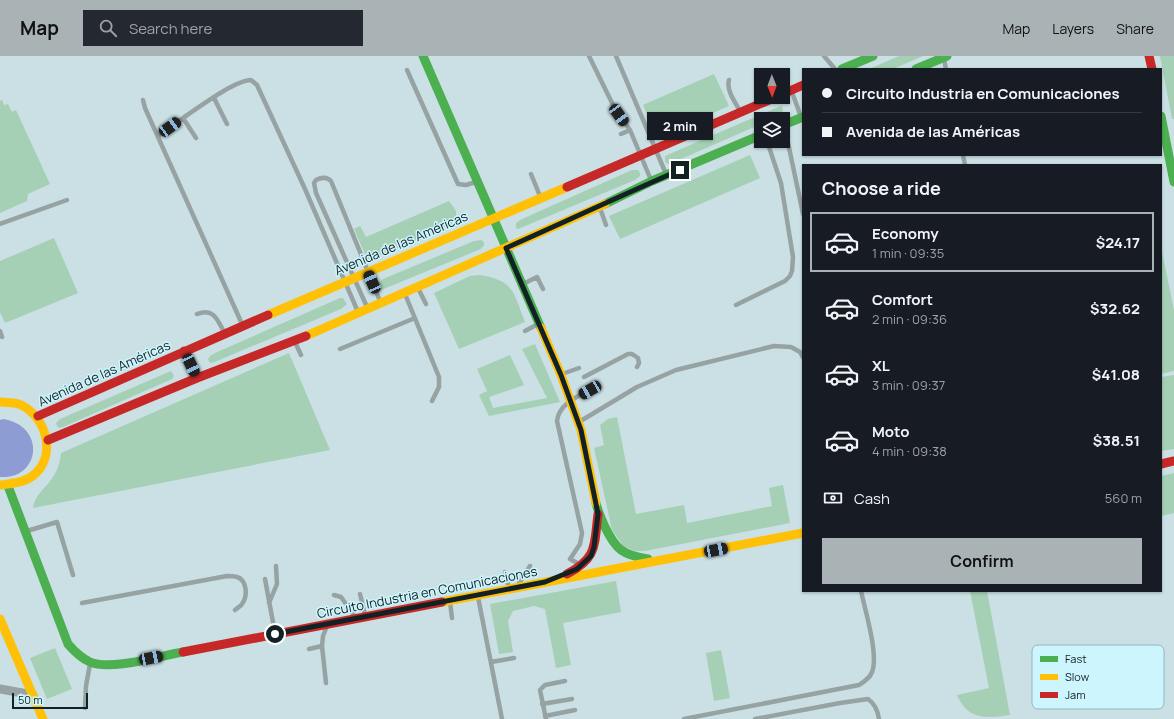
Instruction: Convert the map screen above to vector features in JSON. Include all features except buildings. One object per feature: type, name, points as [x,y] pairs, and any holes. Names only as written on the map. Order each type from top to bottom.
[{"type":"main road","points":[[423,56],[561,375],[581,430],[598,514],[594,547],[591,556],[582,566],[545,582]]},
{"type":"main road","points":[[844,68],[873,56]]},
{"type":"main road","points":[[1149,56],[1152,68]]},
{"type":"main road","points":[[918,68],[946,57]]},
{"type":"main road","points":[[790,91],[802,86]]},
{"type":"main road","name":"Avenida de las Américas","points":[[38,416],[184,351],[759,104]]},
{"type":"main road","points":[[790,123],[802,118]]},
{"type":"main road","points":[[1162,120],[1171,154],[1174,182]]},
{"type":"main road","points":[[48,440],[197,378],[294,341],[506,248],[652,181],[754,138]]},
{"type":"main road","points":[[184,351],[197,378]]},
{"type":"main road","points":[[0,402],[15,403],[28,408],[38,416],[45,428],[48,440],[47,454],[42,466],[33,476],[21,483],[4,485]]},
{"type":"main road","points":[[1162,464],[1174,461]]},
{"type":"main road","name":"Circuito Industria en Comunicaciones","points":[[4,485],[26,532],[68,644],[80,657],[90,663],[102,665],[119,664],[802,533]]},
{"type":"main road","points":[[598,514],[604,523],[611,542],[619,550],[636,558],[658,561]]},
{"type":"main road","points":[[0,619],[44,719]]},
{"type":"street","points":[[0,689],[33,695]]},
{"type":"lane","points":[[589,56],[615,109],[630,130],[652,181]]},
{"type":"lane","points":[[616,56],[666,175]]},
{"type":"lane","points":[[824,56],[834,68]]},
{"type":"lane","points":[[946,57],[946,68]]},
{"type":"lane","points":[[406,70],[456,181],[458,184],[462,185],[477,182]]},
{"type":"lane","points":[[158,136],[214,98],[243,81],[251,80],[257,85],[349,280],[368,308]]},
{"type":"lane","points":[[729,80],[729,89],[740,112]]},
{"type":"lane","points":[[790,97],[802,118]]},
{"type":"lane","points":[[214,98],[227,124]]},
{"type":"lane","points":[[143,100],[145,108],[179,185],[243,326]]},
{"type":"lane","points":[[183,118],[196,138]]},
{"type":"lane","points":[[621,134],[630,130]]},
{"type":"lane","points":[[736,305],[785,281],[790,276],[792,271],[793,257],[781,183],[769,148]]},
{"type":"lane","points":[[789,148],[802,209]]},
{"type":"lane","points":[[531,174],[541,198]]},
{"type":"lane","points":[[358,312],[349,280],[316,193],[314,183],[316,180],[328,178],[331,181],[381,303]]},
{"type":"lane","points":[[0,224],[67,200]]},
{"type":"lane","points":[[599,206],[606,225]]},
{"type":"lane","points":[[522,285],[537,277],[543,289]]},
{"type":"lane","points":[[418,287],[426,304]]},
{"type":"lane","points":[[404,293],[439,377],[439,388],[432,401]]},
{"type":"lane","points":[[197,314],[206,312],[215,316],[225,334]]},
{"type":"lane","points":[[340,349],[415,318]]},
{"type":"lane","points":[[525,330],[539,324]]},
{"type":"lane","points":[[0,331],[2,337]]},
{"type":"lane","points":[[294,341],[301,355]]},
{"type":"lane","points":[[578,422],[637,387],[676,370],[774,346],[791,347],[800,352],[802,355]]},
{"type":"lane","points":[[584,377],[619,357],[628,354],[632,354],[638,358],[638,367]]},
{"type":"lane","points":[[561,375],[579,368]]},
{"type":"lane","points":[[582,566],[570,559],[580,544],[582,533],[556,421],[560,410],[571,401],[590,390]]},
{"type":"lane","points":[[26,532],[57,522],[73,576]]},
{"type":"lane","points":[[269,603],[277,584],[276,566]]},
{"type":"lane","points":[[505,572],[512,589],[530,566]]},
{"type":"lane","points":[[82,603],[227,576],[236,576],[243,580],[246,596],[242,604],[235,610]]},
{"type":"lane","points":[[265,579],[275,634]]},
{"type":"lane","points":[[684,719],[859,685],[869,678],[875,661],[861,592]]},
{"type":"lane","points":[[360,594],[361,618]]},
{"type":"lane","points":[[334,595],[340,597],[361,618]]},
{"type":"lane","points":[[478,595],[502,719]]},
{"type":"lane","points":[[449,601],[452,618]]},
{"type":"lane","points":[[326,683],[322,646],[323,636],[327,624]]},
{"type":"lane","points":[[309,649],[322,646]]},
{"type":"lane","points":[[491,662],[514,658]]},
{"type":"lane","points":[[85,708],[86,686],[90,663]]},
{"type":"lane","points":[[565,681],[542,687],[540,690],[545,718],[575,710]]},
{"type":"lane","points":[[542,704],[572,699]]},
{"type":"lane","points":[[755,719],[868,699],[876,708],[879,719]]},
{"type":"green space","points":[[899,56],[923,56],[895,68],[871,68]]},
{"type":"green space","points":[[1160,56],[1174,56],[1174,119],[1172,119]]},
{"type":"green space","points":[[714,74],[729,106],[657,137],[643,105]]},
{"type":"green space","points":[[2,100],[4,105],[8,104],[12,112],[16,110],[50,184],[28,194],[27,201],[0,213],[0,101]]},
{"type":"green space","points":[[782,106],[782,112],[766,112]]},
{"type":"green space","points":[[754,117],[754,127],[672,163],[668,164],[665,162],[665,156]]},
{"type":"green space","points":[[750,155],[760,178],[620,239],[609,216]]},
{"type":"green space","points":[[632,170],[638,170],[640,173],[640,176],[635,180],[518,229],[516,228],[516,223],[522,219]]},
{"type":"green space","points":[[449,201],[456,211],[456,219],[450,226],[368,261],[354,229],[360,226],[366,237]]},
{"type":"green space","points":[[54,238],[78,293],[5,323],[0,312],[0,261]]},
{"type":"green space","points":[[481,240],[484,242],[484,245],[481,249],[381,290],[378,290],[377,288],[378,283],[383,279],[474,241]]},
{"type":"green space","points":[[1162,252],[1174,310],[1174,371],[1162,374]]},
{"type":"green space","points":[[480,275],[500,281],[511,290],[515,296],[525,322],[459,349],[434,293],[470,276]]},
{"type":"green space","points":[[343,298],[347,304],[341,309],[212,363],[209,362],[208,359],[210,356],[215,353]]},
{"type":"green space","points":[[535,344],[560,402],[489,416],[479,395],[487,391],[477,369],[510,355],[524,385],[489,397],[493,408],[547,398],[522,349]]},
{"type":"green space","points":[[289,353],[330,450],[33,508],[38,495],[56,471],[61,453]]},
{"type":"green space","points":[[171,371],[174,376],[172,379],[63,427],[59,428],[57,426],[56,423],[60,419]]},
{"type":"green space","points":[[1174,375],[1174,449],[1162,451],[1162,377]]},
{"type":"green space","points":[[617,417],[636,514],[684,505],[687,523],[772,506],[769,488],[783,485],[790,523],[645,551],[635,551],[624,547],[612,530],[594,448],[604,445],[600,425],[608,419]]},
{"type":"green space","points":[[1174,473],[1174,513],[1162,516],[1162,476]]},
{"type":"green space","points":[[616,581],[621,612],[563,623],[571,665],[556,668],[545,609],[534,606],[513,611],[508,621],[513,652],[499,654],[490,604]]},
{"type":"green space","points":[[970,592],[987,592],[1010,715],[993,717],[978,716],[966,709],[957,695],[989,688]]},
{"type":"green space","points":[[55,648],[72,689],[47,699],[30,658]]},
{"type":"green space","points":[[721,650],[730,698],[714,701],[706,653]]},
{"type":"water","points":[[3,419],[17,424],[27,431],[32,441],[33,452],[30,462],[24,470],[13,476],[0,477],[0,420]]},
{"type":"traffic: fast","points":[[423,56],[541,328]]},
{"type":"traffic: fast","points":[[844,68],[873,56]]},
{"type":"traffic: fast","points":[[918,68],[947,56]]},
{"type":"traffic: fast","points":[[790,122],[802,117]]},
{"type":"traffic: fast","points":[[1162,121],[1174,182]]},
{"type":"traffic: fast","points":[[605,204],[652,181],[754,138]]},
{"type":"traffic: fast","points":[[8,486],[68,644],[75,652],[90,662],[110,665],[135,662],[183,652]]},
{"type":"traffic: fast","points":[[596,503],[605,527],[617,546],[632,556],[648,559]]},
{"type":"traffic: slow","points":[[268,315],[567,187]]},
{"type":"traffic: slow","points":[[306,336],[605,204]]},
{"type":"traffic: slow","points":[[541,328],[561,375],[581,430],[596,503]]},
{"type":"traffic: slow","points":[[0,402],[19,404],[30,411],[37,418],[42,427],[47,446],[46,456],[36,473],[24,481],[1,485]]},
{"type":"traffic: slow","points":[[442,602],[802,533]]},
{"type":"traffic: slow","points":[[0,619],[43,719]]},
{"type":"traffic: jam","points":[[1149,56],[1152,68]]},
{"type":"traffic: jam","points":[[790,91],[802,85]]},
{"type":"traffic: jam","points":[[567,187],[760,104]]},
{"type":"traffic: jam","points":[[38,416],[268,315]]},
{"type":"traffic: jam","points":[[48,440],[197,378],[306,336]]},
{"type":"traffic: jam","points":[[184,351],[197,378]]},
{"type":"traffic: jam","points":[[1162,464],[1174,461]]},
{"type":"traffic: jam","points":[[567,574],[584,562],[593,550],[598,514]]},
{"type":"traffic: jam","points":[[183,652],[442,602]]},
{"type":"route","points":[[275,634],[545,582],[577,569],[582,566],[591,556],[596,536],[598,514],[581,430],[561,375],[506,248],[652,181],[680,170]]}]
